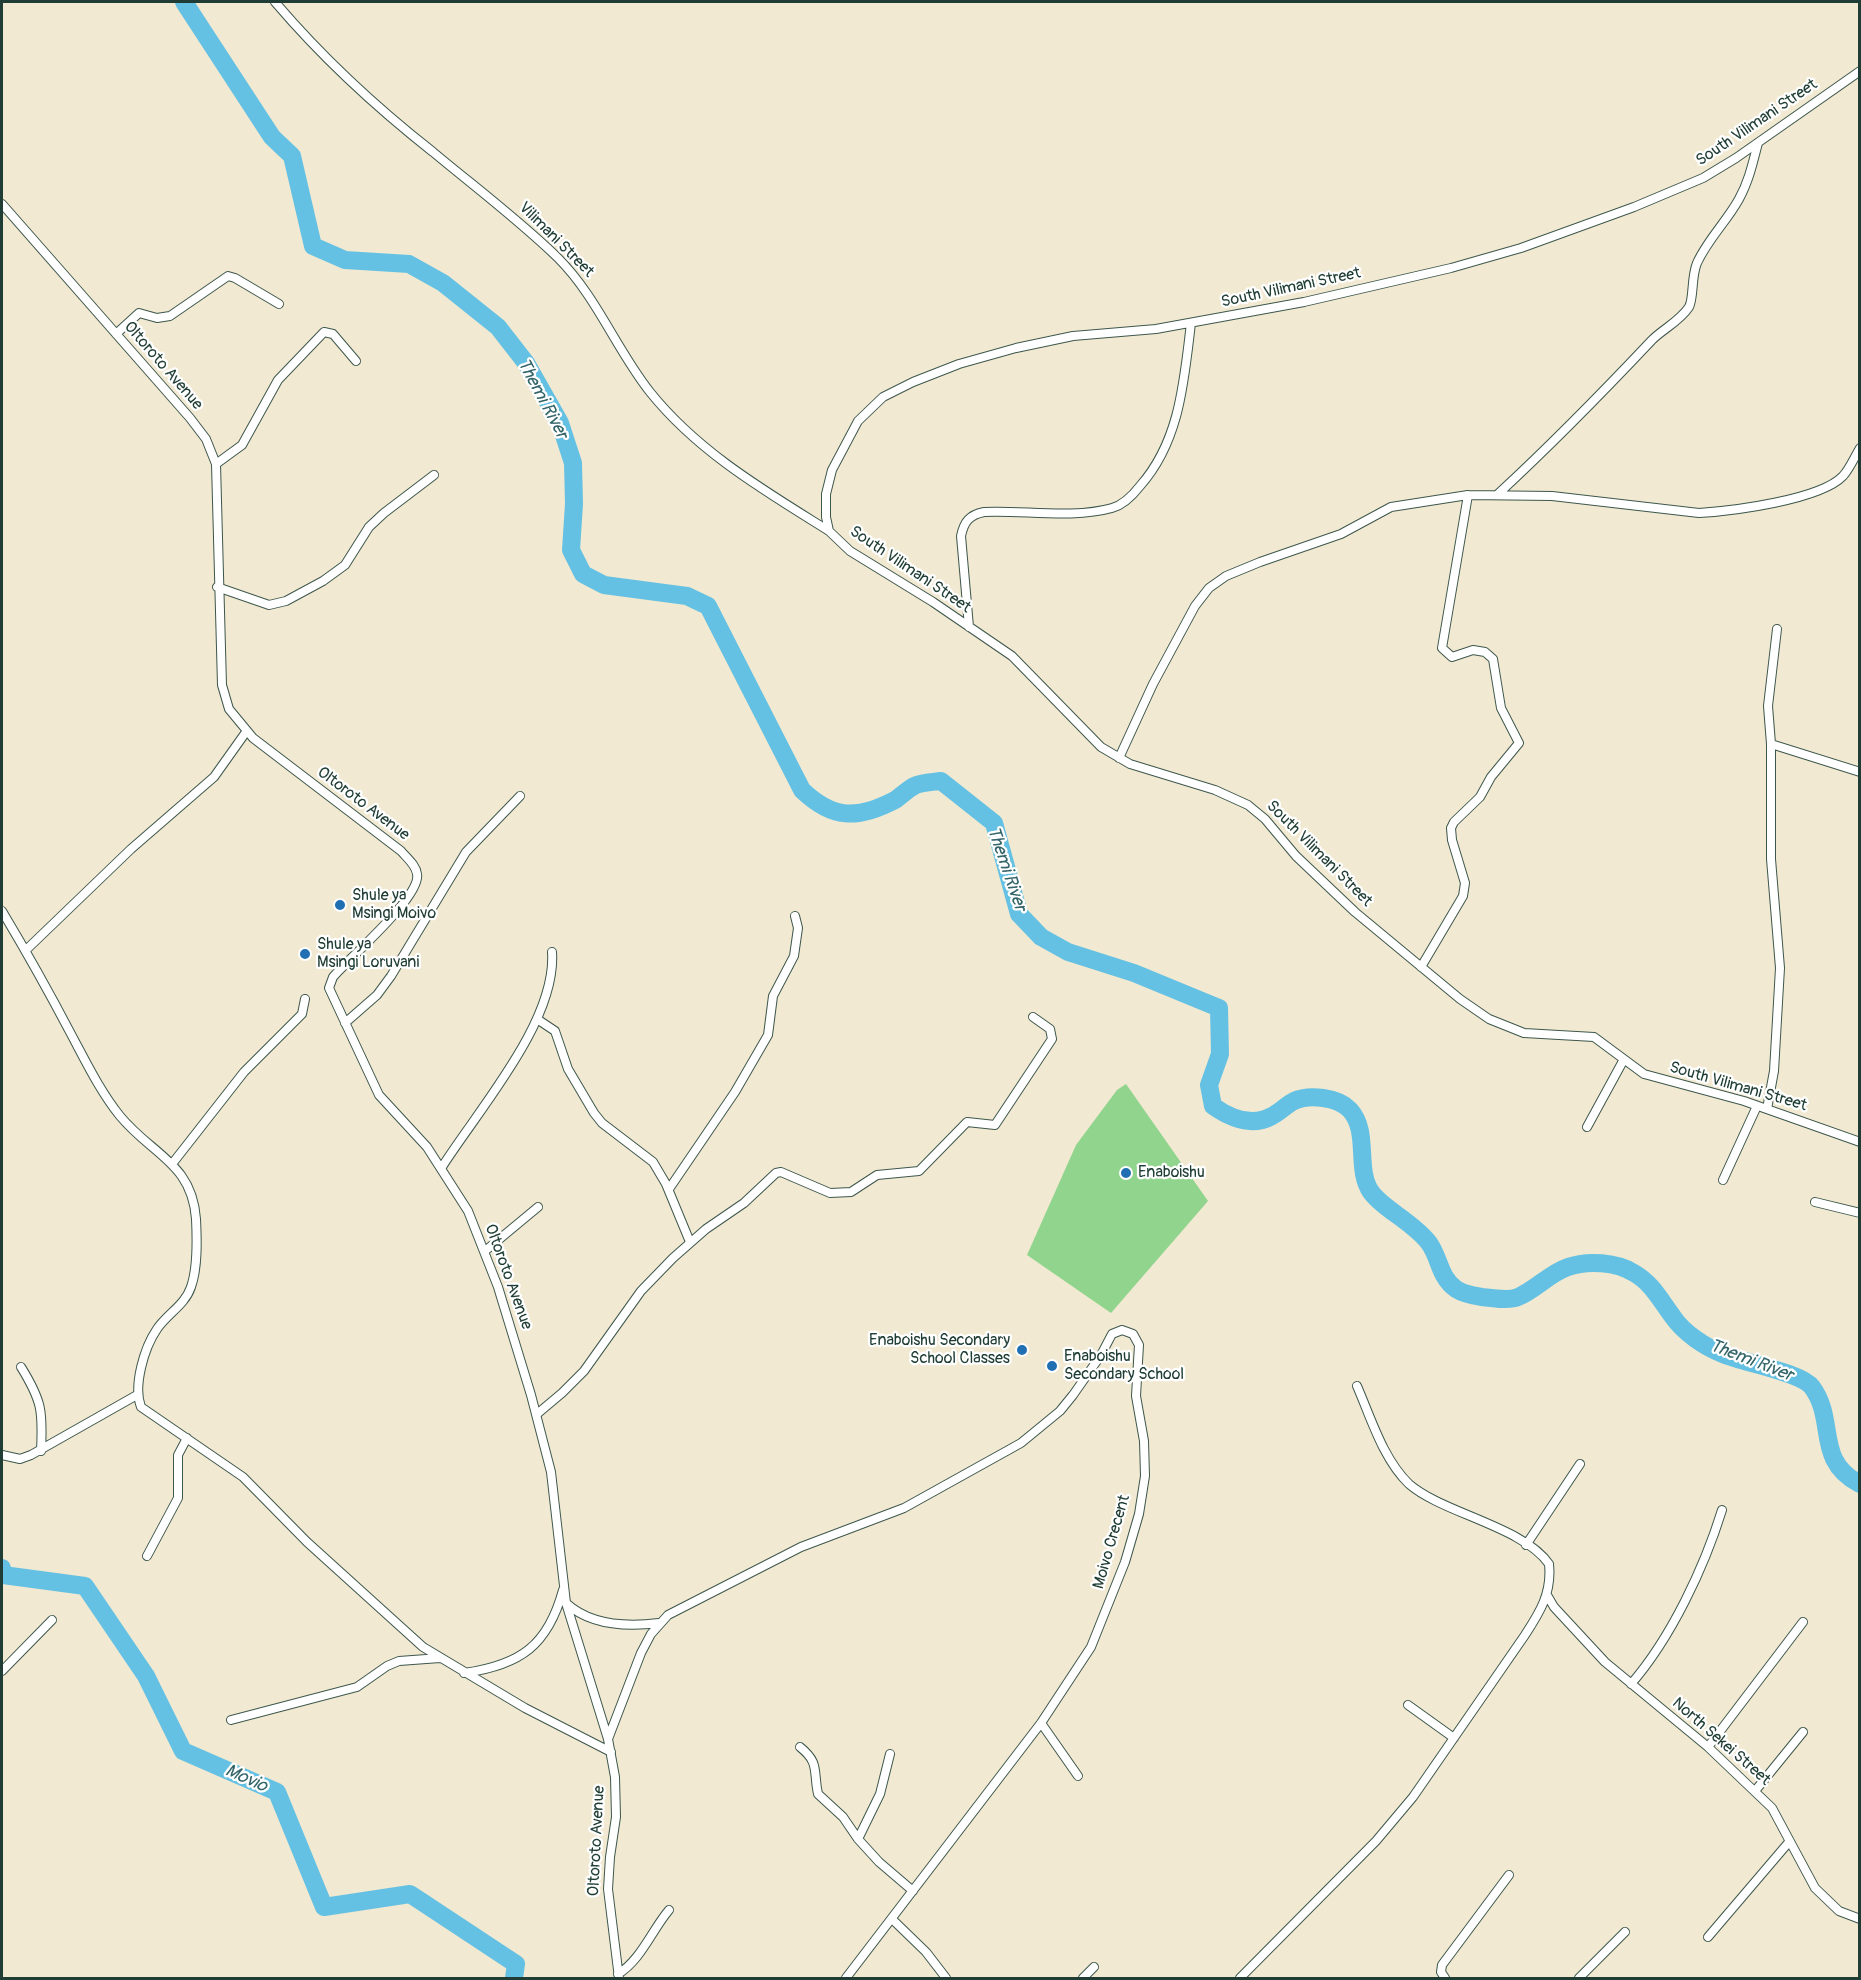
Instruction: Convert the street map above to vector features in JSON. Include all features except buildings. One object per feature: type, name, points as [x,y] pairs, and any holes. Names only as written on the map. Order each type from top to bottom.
[{"type":"street","name":"Vilimani Street","points":[[275,2],[358,86],[431,151],[520,223],[572,272],[590,296],[632,368],[670,415],[733,469],[829,531]]},
{"type":"street","name":"South Vilimani Street","points":[[1860,71],[1703,178],[1672,192],[1521,248],[1451,268],[1304,302],[1156,329],[1073,336],[1016,348],[959,364],[913,382],[883,397],[858,421],[832,470],[826,494],[829,531],[850,551],[1012,656],[1101,747],[1130,764],[1215,790],[1248,805],[1265,819],[1296,856],[1348,906],[1473,1009],[1503,1027],[1542,1036],[1594,1037],[1607,1044],[1635,1070],[1767,1109],[1860,1142]]},
{"type":"street","points":[[1498,494],[1597,398],[1659,333],[1688,308],[1691,302],[1691,280],[1696,265],[1705,247],[1739,200],[1758,142]]},
{"type":"street","name":"Oltoroto Avenue","points":[[2,204],[206,439],[216,464],[217,587],[222,685],[229,708],[246,732],[401,851],[417,872],[417,881],[405,902],[330,982],[331,995],[379,1095],[415,1131],[442,1167],[468,1211],[510,1322],[551,1472],[566,1603],[611,1752],[617,1804],[608,1889],[619,1976]]},
{"type":"street","points":[[116,334],[139,313],[157,318],[170,316],[228,276],[279,304]]},
{"type":"street","points":[[969,627],[961,536],[965,522],[974,514],[984,512],[1092,511],[1113,508],[1134,493],[1161,458],[1171,435],[1181,400],[1191,323]]},
{"type":"street","points":[[216,464],[242,446],[278,380],[324,332],[333,334],[356,361]]},
{"type":"street","points":[[1119,758],[1175,640],[1209,588],[1226,576],[1341,534],[1391,507],[1468,495],[1498,494],[1604,500],[1699,513],[1718,512],[1818,491],[1842,477],[1860,448]]},
{"type":"street","points":[[217,587],[269,604],[286,601],[323,581],[345,565],[369,527],[434,475]]},
{"type":"street","points":[[1421,968],[1463,896],[1464,883],[1451,828],[1454,822],[1480,797],[1491,777],[1519,743],[1501,708],[1493,659],[1485,652],[1473,650],[1452,657],[1442,648],[1468,495]]},
{"type":"street","points":[[1767,1109],[1774,1071],[1780,968],[1771,859],[1771,744],[1768,706],[1777,629]]},
{"type":"street","points":[[26,950],[131,849],[214,777],[246,732]]},
{"type":"street","points":[[1771,744],[1860,772]]},
{"type":"street","points":[[345,1023],[377,995],[391,976],[466,852],[520,796]]},
{"type":"street","points":[[2,911],[26,950],[101,1090],[135,1134],[172,1164],[189,1185],[196,1219],[194,1273],[185,1300],[157,1328],[150,1340],[137,1395],[148,1413],[243,1477],[307,1542],[407,1633],[440,1658],[611,1752]]},
{"type":"street","points":[[669,1190],[729,1101],[768,1035],[773,996],[794,956],[798,928],[795,916]]},
{"type":"street","points":[[442,1167],[503,1078],[537,1019],[553,977],[552,952]]},
{"type":"street","points":[[172,1164],[244,1072],[302,1014],[305,999]]},
{"type":"street","points":[[537,1414],[584,1371],[641,1291],[690,1242],[744,1203],[777,1173],[781,1172],[830,1192],[851,1192],[877,1175],[919,1171],[967,1122],[995,1125],[1052,1039],[1050,1029],[1033,1017]]},
{"type":"street","points":[[537,1019],[555,1031],[567,1069],[594,1113],[620,1137],[645,1153],[669,1190],[690,1242]]},
{"type":"street","points":[[1587,1127],[1623,1061]]},
{"type":"street","points":[[1723,1180],[1757,1106]]},
{"type":"street","points":[[1815,1202],[1860,1213]]},
{"type":"street","points":[[485,1251],[537,1208]]},
{"type":"street","name":"Moivo Crecent","points":[[608,1739],[641,1653],[659,1623],[676,1611],[801,1547],[904,1508],[1021,1443],[1060,1410],[1086,1378],[1112,1334],[1122,1330],[1134,1334],[1139,1345],[1136,1396],[1144,1442],[1145,1476],[1139,1514],[1125,1562],[1091,1647],[1041,1723],[893,1920],[846,1978]]},
{"type":"street","points":[[21,1367],[33,1387],[42,1411],[41,1451]]},
{"type":"street","points":[[1240,1978],[1376,1841],[1413,1797],[1540,1612],[1547,1595],[1549,1564],[1540,1554],[1411,1486],[1397,1472],[1357,1386]]},
{"type":"street","points":[[2,1455],[20,1460],[41,1451],[137,1395]]},
{"type":"street","points":[[147,1556],[178,1498],[178,1455],[187,1438]]},
{"type":"street","points":[[1526,1545],[1580,1464]]},
{"type":"street","points":[[1631,1684],[1663,1640],[1702,1564],[1722,1510]]},
{"type":"street","points":[[464,1673],[484,1670],[522,1655],[540,1640],[555,1618],[564,1586]]},
{"type":"street","name":"North Sekei Street","points":[[1547,1595],[1554,1607],[1605,1662],[1708,1747],[1755,1791],[1780,1818],[1789,1842],[1823,1898],[1839,1911],[1860,1919]]},
{"type":"street","points":[[566,1603],[588,1619],[621,1624],[659,1623]]},
{"type":"street","points":[[2,1671],[52,1620]]},
{"type":"street","points":[[1708,1747],[1803,1622]]},
{"type":"street","points":[[231,1720],[357,1687],[387,1666],[399,1661],[440,1658]]},
{"type":"street","points":[[1408,1705],[1454,1738]]},
{"type":"street","points":[[1041,1723],[1078,1776]]},
{"type":"street","points":[[1755,1791],[1803,1732]]},
{"type":"street","points":[[800,1747],[810,1755],[816,1767],[818,1794],[843,1817],[858,1839],[879,1862],[913,1891]]},
{"type":"street","points":[[858,1839],[880,1794],[890,1754]]},
{"type":"street","points":[[1708,1937],[1789,1842]]},
{"type":"street","points":[[1444,1978],[1441,1972],[1442,1965],[1509,1875]]},
{"type":"street","points":[[619,1976],[634,1961],[669,1910]]},
{"type":"street","points":[[893,1920],[926,1952],[946,1978]]},
{"type":"street","points":[[1580,1978],[1625,1932]]},
{"type":"street","points":[[1083,1978],[1094,1967]]},
{"type":"green space","name":"Enaboishu","points":[[1126,1084],[1208,1201],[1111,1313],[1027,1255],[1076,1145],[1117,1090]]},
{"type":"waterway","name":"Themi River","points":[[184,2],[272,137],[292,156],[313,246],[345,260],[409,264],[443,283],[498,327],[526,363],[560,423],[573,463],[574,504],[571,550],[583,574],[604,585],[687,596],[708,606],[802,790],[813,800],[835,811],[857,813],[881,807],[917,785],[941,781],[994,823],[1019,914],[1041,937],[1068,952],[1134,973],[1219,1008],[1220,1054],[1209,1085],[1213,1106],[1241,1120],[1249,1121],[1264,1119],[1300,1099],[1323,1098],[1345,1106],[1356,1119],[1366,1183],[1371,1192],[1422,1235],[1433,1249],[1446,1279],[1462,1292],[1482,1297],[1514,1298],[1561,1270],[1584,1263],[1611,1264],[1634,1273],[1651,1287],[1683,1329],[1702,1343],[1732,1357],[1796,1377],[1812,1387],[1824,1413],[1831,1452],[1837,1464],[1846,1474],[1860,1484]]},
{"type":"waterway","name":"Movio","points":[[2,1568],[3,1575],[85,1586],[146,1676],[183,1751],[277,1792],[324,1907],[410,1894],[516,1964],[514,1978]]},
{"type":"place","name":"Shule ya Msingi Moivo","points":[[340,905]]},
{"type":"place","name":"Shule ya Msingi Loruvani","points":[[305,954]]},
{"type":"place","name":"Enaboishu","points":[[1126,1173]]},
{"type":"place","name":"Enaboishu Secondary School Classes","points":[[1022,1350]]},
{"type":"place","name":"Enaboishu Secondary School","points":[[1052,1366]]}]
